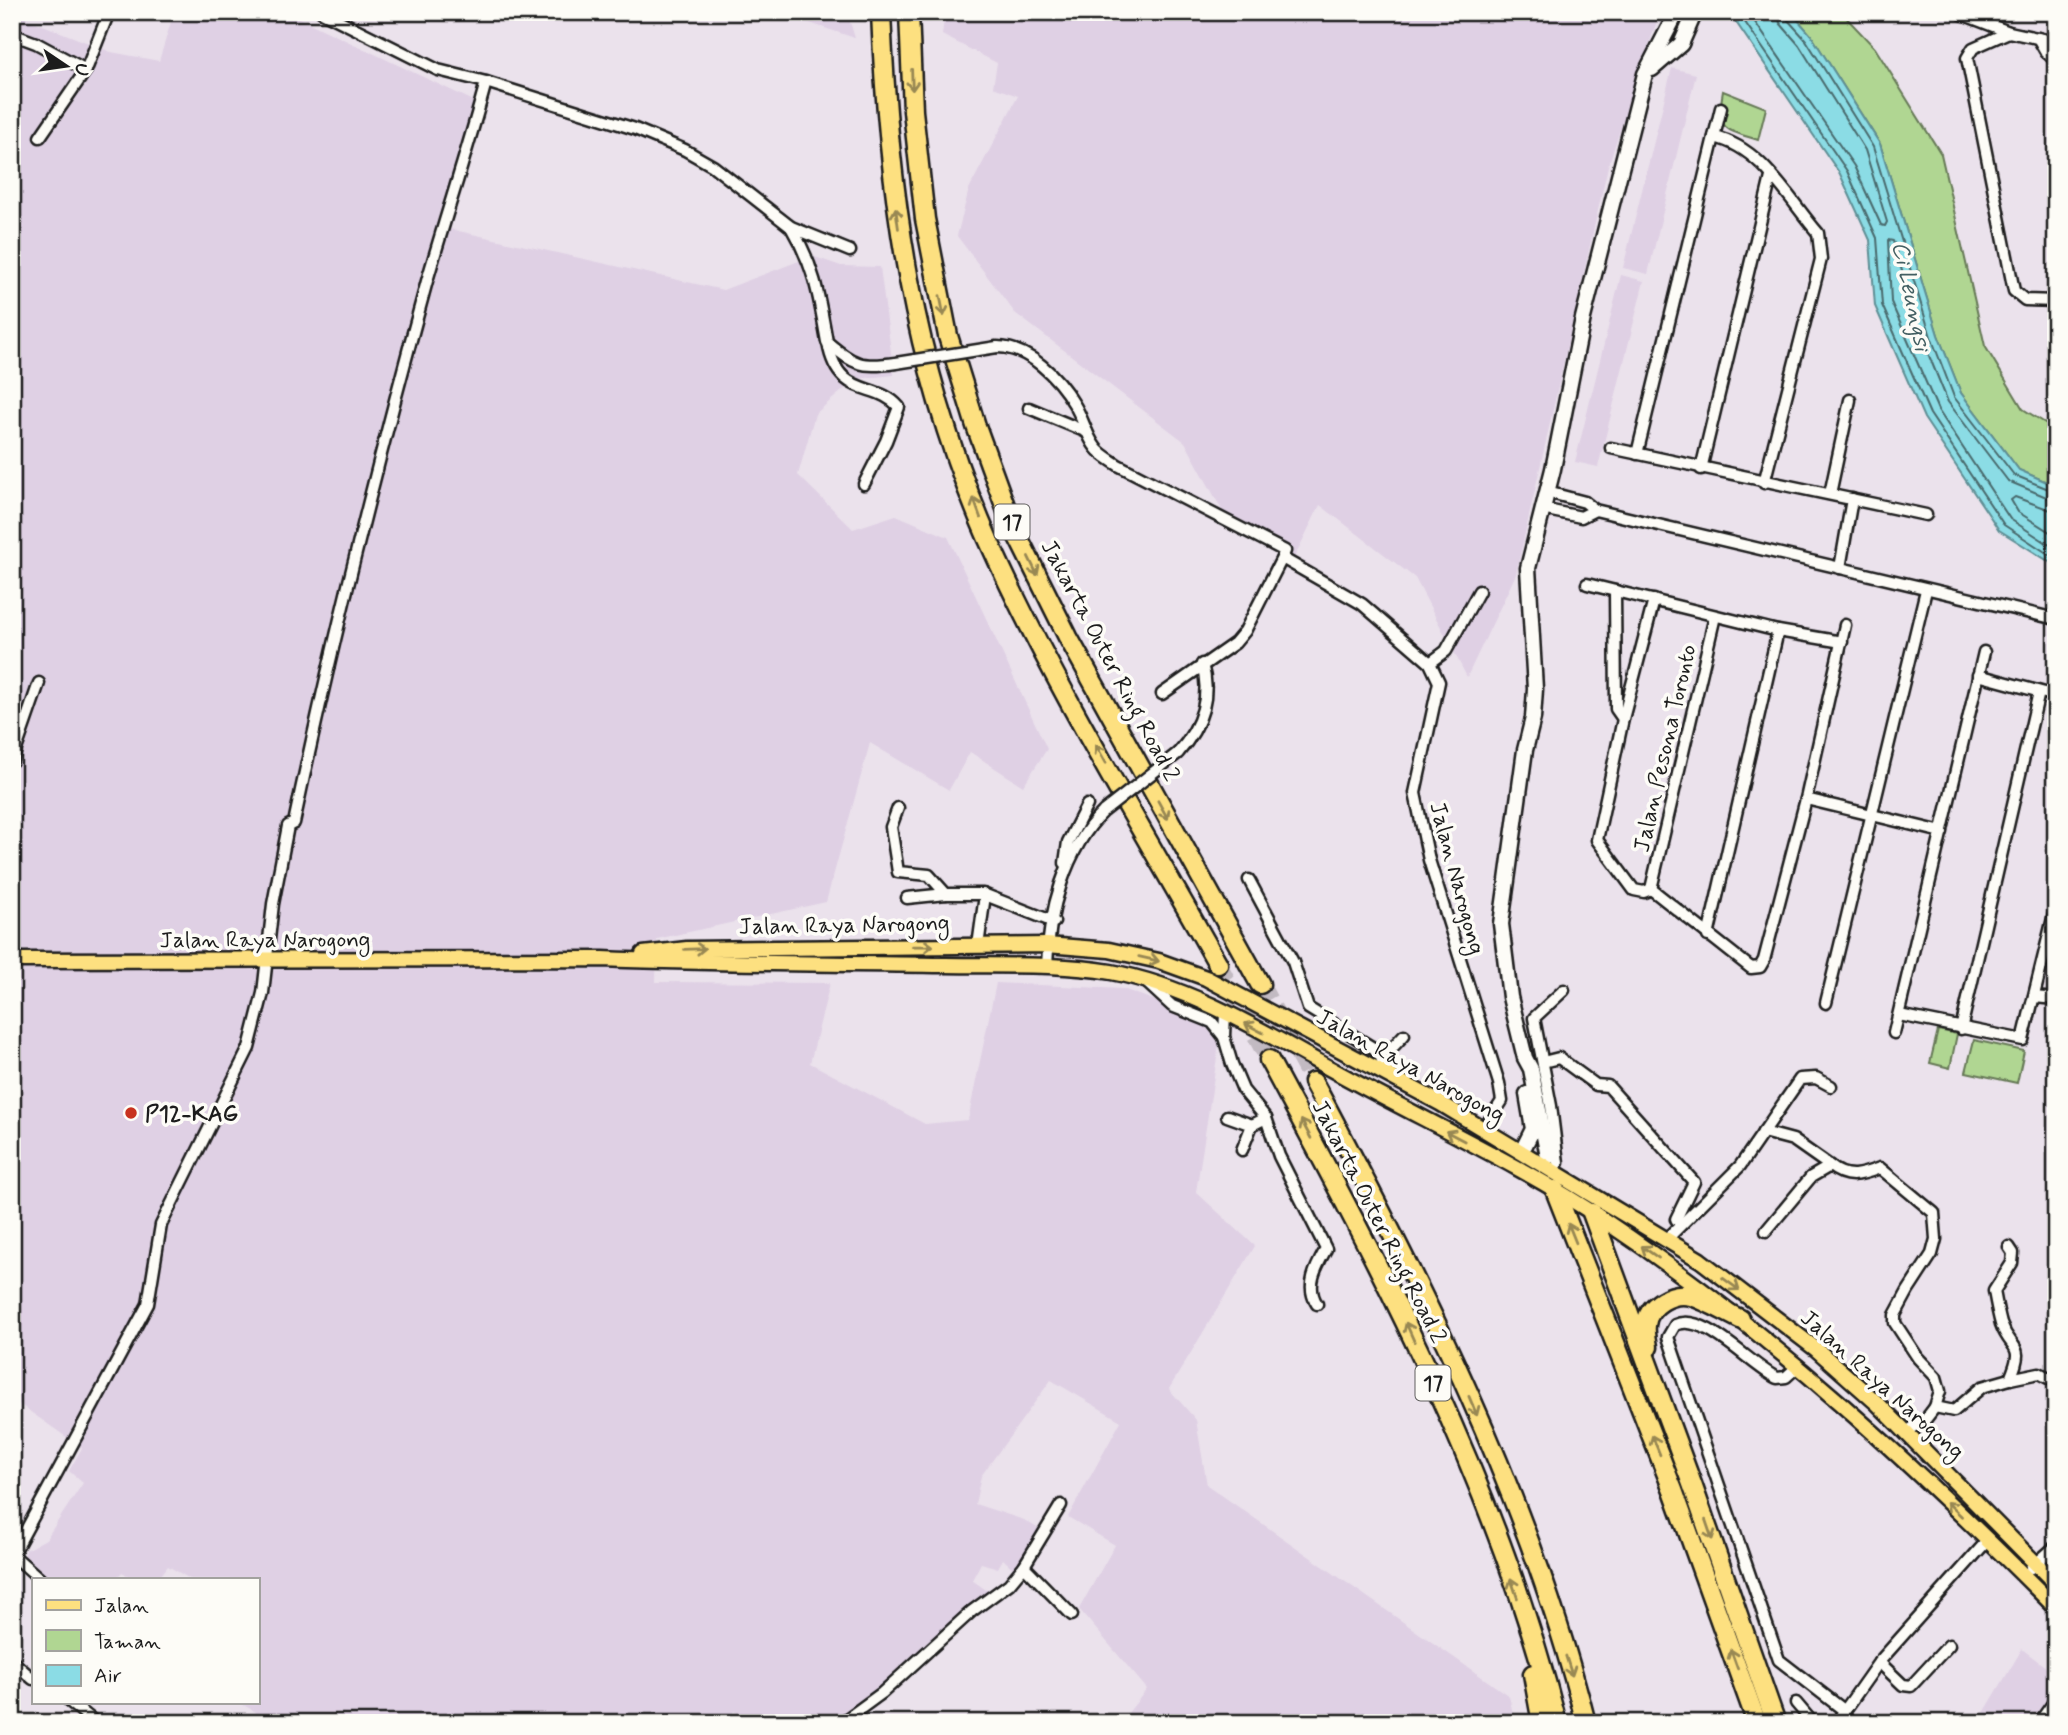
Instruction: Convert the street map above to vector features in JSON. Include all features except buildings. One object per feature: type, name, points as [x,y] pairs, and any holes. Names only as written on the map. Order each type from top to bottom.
[{"type":"highway","name":"17","points":[[881,12],[885,114],[897,224],[921,343],[950,435],[987,536],[1037,638],[1217,964]]},
{"type":"highway","name":"Jakarta Outer Ring Road 2","points":[[909,12],[913,111],[925,219],[948,336],[976,426],[1012,524],[1068,637],[1260,984]]},
{"type":"highway","name":"Jakarta Outer Ring Road 2","points":[[1269,1060],[1406,1322],[1491,1522],[1557,1723]]},
{"type":"highway","name":"Jakarta Outer Ring Road 2","points":[[1313,1082],[1431,1310],[1475,1409],[1517,1512],[1586,1723]]},
{"type":"highway","points":[[1556,1171],[1757,1723]]},
{"type":"highway","points":[[1596,1206],[1651,1372],[1776,1723]]},
{"type":"highway","points":[[1651,1372],[1646,1325],[1652,1310],[1662,1300],[1675,1296],[1690,1296],[1740,1319]]},
{"type":"highway","points":[[1523,1613],[1542,1723]]},
{"type":"main road","name":"Jalan Raya Narogong","points":[[603,959],[687,949],[1047,945],[1109,950],[1159,961],[1206,978],[1440,1103],[1476,1128],[1556,1171],[1596,1206],[1740,1319],[1854,1416],[2056,1608]]},
{"type":"main road","name":"Jalan Raya Narogong","points":[[12,960],[603,959],[690,963],[1047,967],[1111,972],[1144,981],[1225,1012],[1556,1171]]},
{"type":"main road","points":[[1440,1103],[1525,1145],[1556,1171],[1676,1230],[1700,1261]]},
{"type":"main road","name":"Jalan Raya Narogong","points":[[1596,1206],[1700,1261],[1816,1349],[1906,1432],[2056,1584]]},
{"type":"street","points":[[40,137],[86,70],[109,12]]},
{"type":"street","points":[[322,12],[438,69],[486,82],[524,97],[583,111],[685,150],[713,166],[791,227],[849,251]]},
{"type":"street","points":[[1556,1171],[1510,997],[1502,924],[1525,750],[1533,718],[1535,689],[1528,568],[1547,492],[1583,318],[1645,74],[1677,12]]},
{"type":"street","points":[[1957,12],[2009,33],[2055,39]]},
{"type":"street","points":[[1645,74],[1681,44],[1695,14]]},
{"type":"street","points":[[2009,33],[1973,48],[1967,58],[2014,291],[2025,300],[2056,301]]},
{"type":"street","points":[[12,34],[36,43],[86,70]]},
{"type":"street","points":[[2038,38],[2046,52],[2056,61]]},
{"type":"street","points":[[39,1578],[13,1555],[148,1304],[160,1226],[249,1048],[268,961],[273,904],[288,826],[294,824],[318,705],[428,279],[459,183],[486,82]]},
{"type":"street","points":[[1637,454],[1721,108]]},
{"type":"street","points":[[1714,137],[1734,141],[1751,152],[1818,233],[1821,260],[1764,483]]},
{"type":"street","points":[[1701,468],[1771,177]]},
{"type":"street","points":[[791,227],[810,258],[816,277],[830,354],[845,379],[856,388],[892,399],[899,407],[886,441],[864,484]]},
{"type":"street","points":[[827,342],[853,363],[866,367],[1009,347],[1030,357],[1049,373],[1075,405],[1098,450],[1118,465],[1285,551],[1245,631],[1224,652],[1202,664],[1162,694]]},
{"type":"street","points":[[1829,494],[1850,400]]},
{"type":"street","points":[[1029,408],[1087,432]]},
{"type":"street","points":[[1611,448],[1764,483],[1926,515]]},
{"type":"street","points":[[1547,492],[1585,502],[1595,510],[2056,620]]},
{"type":"street","points":[[1840,568],[1852,499]]},
{"type":"street","points":[[1542,509],[1581,516],[1595,510]]},
{"type":"street","points":[[1282,558],[1362,604],[1430,663],[1446,651],[1479,591]]},
{"type":"street","points":[[1587,584],[1778,631],[1842,642]]},
{"type":"street","points":[[1826,1003],[1926,590]]},
{"type":"street","points":[[1615,591],[1616,709],[1623,719]]},
{"type":"street","points":[[1654,600],[1623,719],[1597,840],[1634,890],[1644,892],[1651,889],[1751,968],[1759,967],[1764,960],[1806,799],[1845,625]]},
{"type":"street","name":"Jalan Pesona Toronto","points":[[1651,889],[1715,615]]},
{"type":"street","points":[[1708,936],[1778,631]]},
{"type":"street","points":[[1894,1033],[1984,652]]},
{"type":"street","name":"Jalan Narogong","points":[[1430,663],[1439,682],[1415,793],[1429,860],[1499,1083],[1502,1101],[1487,1124]]},
{"type":"street","points":[[1063,871],[1089,828],[1104,811],[1178,753],[1191,738],[1202,716],[1208,693],[1202,664]]},
{"type":"street","points":[[1978,675],[2056,696]]},
{"type":"street","points":[[12,761],[38,683]]},
{"type":"street","points":[[1961,1029],[2039,692]]},
{"type":"street","points":[[1806,799],[1942,832]]},
{"type":"street","points":[[1047,967],[1047,945],[1054,922],[1068,842],[1087,805]]},
{"type":"street","points":[[898,808],[891,827],[896,870],[929,876],[946,894]]},
{"type":"street","points":[[1249,880],[1293,962],[1308,1008],[1378,1051],[1390,1077]]},
{"type":"street","points":[[907,898],[946,894],[985,895],[1054,922]]},
{"type":"street","points":[[978,946],[985,895]]},
{"type":"street","points":[[1899,1015],[2023,1041],[2056,906]]},
{"type":"street","points":[[1144,981],[1172,1006],[1212,1022],[1224,1037],[1243,1090],[1266,1118],[1279,1156],[1326,1250],[1312,1279],[1312,1297],[1317,1304]]},
{"type":"street","points":[[1556,1171],[1543,1062],[1534,1018],[1564,990]]},
{"type":"street","points":[[2034,997],[2056,999]]},
{"type":"street","points":[[1224,1037],[1225,1012]]},
{"type":"street","points":[[1378,1051],[1390,1050],[1404,1035]]},
{"type":"street","points":[[1525,1058],[1523,1071],[1533,1129],[1525,1145]]},
{"type":"street","points":[[1543,1062],[1559,1058],[1596,1085],[1608,1086],[1679,1162],[1694,1182],[1676,1219],[1676,1230]]},
{"type":"street","points":[[1676,1230],[1740,1166],[1800,1079],[1816,1078],[1831,1086]]},
{"type":"street","points":[[1227,1116],[1252,1125]]},
{"type":"street","points":[[1242,1150],[1252,1125],[1266,1118]]},
{"type":"street","points":[[1763,1132],[1793,1140],[1839,1173],[1855,1177],[1880,1168],[1934,1213],[1936,1239],[1932,1254],[1895,1315],[1895,1323],[1918,1358],[1936,1377],[1940,1391],[1935,1407],[1925,1420],[1906,1432]]},
{"type":"street","points":[[1766,1231],[1811,1177],[1830,1166]]},
{"type":"street","points":[[2009,1247],[2013,1253],[2012,1263],[1994,1291],[2002,1326],[2017,1347],[2017,1361],[2010,1379]]},
{"type":"street","points":[[1797,1367],[1786,1377],[1777,1378],[1721,1338],[1690,1322],[1675,1325],[1668,1337],[1779,1660],[1845,1711]]},
{"type":"street","points":[[1935,1407],[1954,1412],[1982,1387],[2039,1373],[2056,1382]]},
{"type":"street","points":[[841,1723],[882,1693],[972,1611],[997,1595],[1024,1566],[1061,1505]]},
{"type":"street","points":[[1838,1722],[1879,1661],[1987,1541]]},
{"type":"street","points":[[2024,1576],[2056,1546]]},
{"type":"street","points":[[1024,1566],[1072,1615]]},
{"type":"street","points":[[1879,1661],[1903,1685],[1911,1686],[1949,1645]]},
{"type":"street","points":[[12,1661],[32,1678]]},
{"type":"street","points":[[2039,1723],[2056,1699]]},
{"type":"street","points":[[1796,1703],[1813,1723]]},
{"type":"street","points":[[73,1704],[96,1723]]},
{"type":"shaded area","points":[[12,12],[27,12],[25,18],[111,52],[159,61],[174,12],[286,12],[478,103],[445,228],[723,290],[812,256],[841,266],[880,267],[894,375],[856,379],[815,414],[798,475],[853,529],[896,515],[948,537],[1047,749],[1023,786],[970,752],[949,790],[870,743],[826,902],[657,939],[656,982],[830,983],[810,1063],[925,1124],[968,1120],[996,983],[1123,989],[1222,1025],[1196,1192],[1255,1246],[1169,1389],[1196,1420],[1207,1485],[1509,1696],[1515,1723],[1120,1723],[1147,1689],[1079,1609],[1115,1545],[1068,1517],[1121,1421],[1051,1380],[981,1476],[975,1504],[1024,1520],[1044,1532],[1020,1575],[1003,1559],[998,1568],[981,1563],[972,1580],[989,1592],[954,1631],[861,1717],[851,1723],[755,1723],[734,1711],[727,1723],[250,1723],[256,1712],[242,1704],[259,1704],[259,1578],[188,1578],[168,1566],[159,1578],[131,1578],[122,1572],[117,1578],[44,1578],[23,1562],[26,1550],[46,1539],[83,1483],[69,1471],[82,1448],[12,1399]]},
{"type":"shaded area","points":[[776,12],[847,12],[855,38]]},
{"type":"shaded area","points":[[945,12],[1624,12],[1658,18],[1608,166],[1516,574],[1467,677],[1415,578],[1320,505],[1294,558],[1230,525],[1185,442],[1015,313],[957,236],[969,189],[1018,96],[993,87],[997,63],[942,35]]},
{"type":"shaded area","points":[[1672,68],[1696,74],[1648,274],[1623,268]]},
{"type":"shaded area","points":[[1621,275],[1644,281],[1598,467],[1575,462]]},
{"type":"shaded area","points":[[2022,1649],[2047,1668],[2056,1658],[2056,1723],[1978,1723]]},
{"type":"green space","points":[[1791,12],[1841,12],[1875,48],[1941,154],[1985,346],[2023,409],[2056,430],[2056,486],[2019,470],[1961,393],[1938,335],[1880,144],[1811,35]]},
{"type":"green space","points":[[1723,91],[1766,108],[1758,140],[1725,126],[1721,114]]},
{"type":"green space","points":[[1938,1030],[1957,1034],[1950,1068],[1930,1063]]},
{"type":"green space","points":[[1974,1040],[2024,1051],[2017,1083],[1966,1072]]},
{"type":"water","name":"Ci Leungsi","points":[[1729,12],[1791,12],[1811,35],[1880,144],[1938,335],[1961,393],[2019,470],[2056,486],[2056,566],[1999,530],[1924,418],[1875,306],[1870,240],[1840,174]]},
{"type":"tunnel","points":[[1218,964],[1269,1060]]},
{"type":"tunnel","points":[[1260,984],[1313,1082]]},
{"type":"place","name":"P12-KAG","points":[[131,1113]]}]
